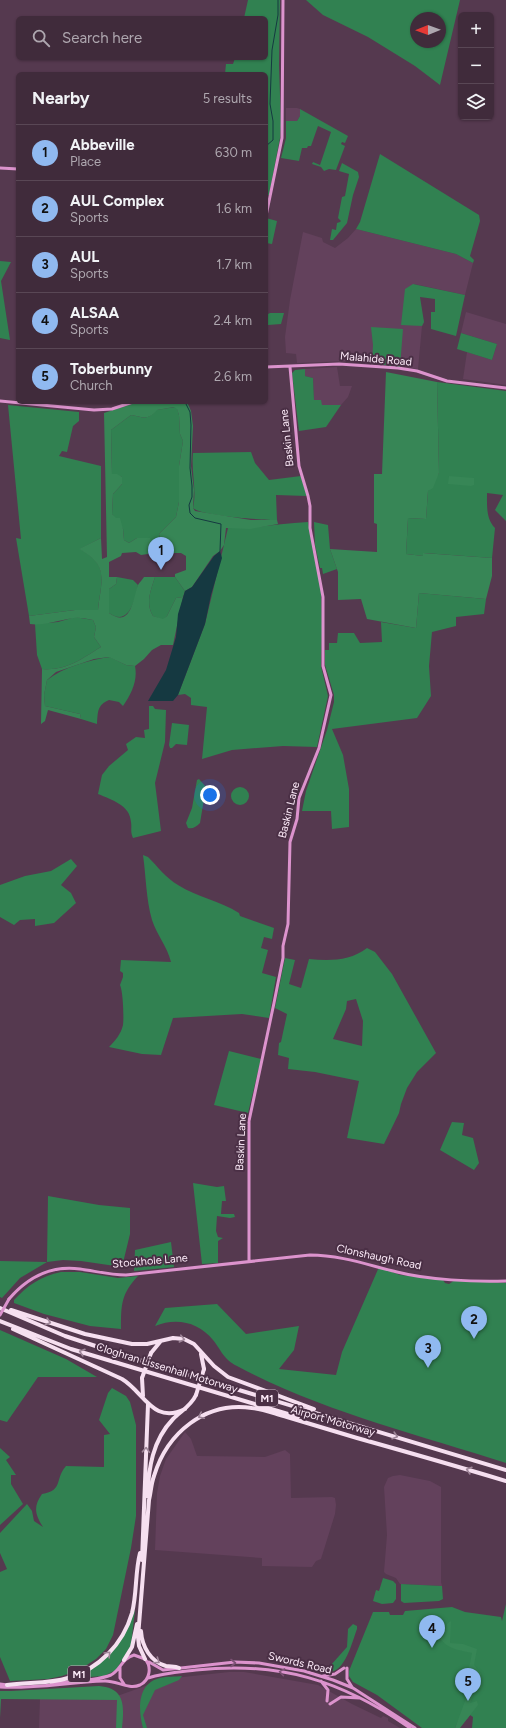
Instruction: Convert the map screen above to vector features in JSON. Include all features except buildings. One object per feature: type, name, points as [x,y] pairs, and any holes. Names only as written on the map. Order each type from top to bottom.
[{"type":"highway","points":[[0,1307],[85,1334],[132,1344],[160,1342]]},
{"type":"highway","name":"Cloghran Lissenhall Motorway","points":[[0,1307],[72,1338],[129,1357],[358,1425]]},
{"type":"highway","name":"Cloghran Lissenhall Motorway","points":[[0,1322],[71,1349],[377,1442]]},
{"type":"highway","name":"M1","points":[[0,1322],[132,1384],[148,1404],[137,1624],[132,1647],[124,1660]]},
{"type":"highway","name":"M1","points":[[144,1398],[142,1378],[151,1352],[160,1342],[178,1338],[189,1341],[200,1350],[218,1370],[234,1380],[358,1425]]},
{"type":"highway","points":[[148,1404],[156,1410],[167,1413],[179,1412],[191,1404],[196,1395],[204,1369],[200,1350]]},
{"type":"highway","name":"Airport Motorway","points":[[146,1660],[138,1642],[152,1486],[160,1459],[172,1440],[182,1430],[211,1411],[229,1407],[251,1408],[377,1442],[506,1481]]},
{"type":"highway","name":"M1","points":[[145,1552],[150,1465],[157,1441],[165,1427],[185,1409]]},
{"type":"highway","name":"Airport Motorway","points":[[358,1425],[506,1470]]},
{"type":"highway","name":"M1","points":[[7,1684],[67,1678],[90,1668],[108,1655],[120,1640],[132,1613],[138,1560],[142,1545]]},
{"type":"highway","name":"M1","points":[[140,1615],[141,1638],[146,1651],[157,1662],[166,1666],[179,1668]]},
{"type":"street","points":[[268,206],[282,138],[283,0]]},
{"type":"street","points":[[0,168],[16,169]]},
{"type":"street","name":"Malahide Road","points":[[268,367],[338,364],[402,369],[447,381],[506,388]]},
{"type":"street","name":"Baskin Lane","points":[[249,1261],[249,1121],[283,958],[283,946],[288,924],[290,842],[297,819],[299,798],[319,748],[331,696],[323,666],[323,597],[310,528],[310,506],[298,466],[290,367]]},
{"type":"street","points":[[0,401],[16,403]]},
{"type":"street","points":[[31,404],[94,410],[112,409],[127,404]]},
{"type":"street","name":"Clonshaugh Road","points":[[249,1261],[304,1256],[323,1256],[368,1263],[410,1274],[471,1281],[506,1281]]},
{"type":"street","name":"Stockhole Lane","points":[[0,1315],[9,1299],[30,1280],[40,1274],[61,1268],[126,1275],[249,1261]]},
{"type":"street","points":[[0,1684],[36,1685],[97,1678],[111,1675],[124,1660],[134,1656],[146,1660],[150,1669],[148,1678],[145,1682],[137,1686],[130,1686],[113,1681],[105,1681],[44,1687],[0,1687]]},
{"type":"street","name":"Swords Road","points":[[146,1660],[156,1668],[163,1670],[218,1663],[253,1663],[288,1668],[322,1676],[353,1688],[374,1700],[415,1728]]},
{"type":"street","points":[[120,1665],[119,1674],[124,1684]]},
{"type":"street","name":"Swords Road","points":[[148,1678],[166,1674],[216,1668],[241,1668],[287,1672],[320,1681],[362,1698],[410,1728]]},
{"type":"street","points":[[322,1676],[335,1674],[345,1668],[347,1679],[353,1688]]},
{"type":"street","points":[[44,1681],[97,1678]]},
{"type":"street","points":[[320,1681],[327,1688],[328,1702],[341,1697],[362,1698]]},
{"type":"shaded area","points":[[286,108],[300,109],[300,116],[297,121],[286,121]]},
{"type":"shaded area","points":[[356,229],[456,254],[473,263],[465,295],[414,284],[424,322],[422,326],[418,369],[348,361],[297,363],[296,354],[286,353],[285,337],[290,300],[303,232],[322,238],[323,242],[335,248],[348,238]]},
{"type":"shaded area","points":[[466,312],[506,324],[506,385],[463,379],[467,352],[492,360],[497,344],[461,333]]},
{"type":"shaded area","points":[[337,367],[340,386],[352,386],[348,397],[341,405],[322,405],[314,400],[313,378],[305,376],[305,369]]},
{"type":"shaded area","points":[[220,551],[222,558],[211,595],[205,624],[178,695],[173,701],[148,701],[166,670],[176,637],[178,614],[185,591],[192,587],[214,556]]},
{"type":"shaded area","points":[[185,1432],[191,1439],[197,1456],[265,1457],[285,1450],[290,1454],[291,1498],[335,1498],[335,1514],[321,1559],[316,1561],[312,1567],[262,1566],[262,1558],[155,1550],[157,1493],[160,1476],[166,1459]]},
{"type":"shaded area","points":[[400,1475],[430,1481],[441,1487],[442,1586],[400,1584],[396,1578],[384,1572],[387,1535],[384,1487],[388,1478]]},
{"type":"shaded area","points":[[229,1672],[244,1672],[318,1685],[381,1718],[383,1716],[388,1718],[388,1721],[400,1728],[39,1728],[40,1698],[120,1695],[165,1679]]},
{"type":"green space","points":[[248,0],[280,0],[279,65],[281,125],[280,138],[269,195],[268,72],[225,72],[226,64],[233,64],[234,60],[268,60],[268,16],[244,16]]},
{"type":"green space","points":[[306,0],[460,0],[440,85],[415,66],[368,37],[323,15]]},
{"type":"green space","points":[[300,109],[348,136],[345,143],[342,142],[341,144],[345,146],[336,170],[329,169],[324,171],[321,167],[312,164],[313,162],[320,165],[331,132],[318,126],[311,146],[302,148],[299,161],[281,158],[286,138],[286,121],[297,121],[300,116]]},
{"type":"green space","points":[[380,154],[479,215],[480,221],[470,256],[474,260],[473,263],[456,254],[356,229],[360,222]]},
{"type":"green space","points":[[342,163],[358,172],[359,177],[353,195],[347,223],[333,240],[330,240],[332,229],[336,230],[337,223],[341,221],[338,218],[342,197],[345,196],[349,174],[339,171]]},
{"type":"green space","points":[[268,219],[277,221],[272,244],[268,243]]},
{"type":"green space","points":[[0,261],[11,262],[1,281],[10,340],[0,338]]},
{"type":"green space","points":[[413,284],[465,295],[456,336],[431,329],[431,312],[435,312],[435,299],[420,297],[424,322],[422,326],[401,325],[405,289]]},
{"type":"green space","points":[[284,313],[281,324],[268,325],[268,314]]},
{"type":"green space","points":[[371,327],[403,329],[400,367],[372,363],[373,345]]},
{"type":"green space","points":[[461,333],[497,344],[492,360],[457,349]]},
{"type":"green space","points":[[305,369],[305,376],[313,378],[314,400],[321,400],[322,405],[341,405],[326,427],[299,431],[292,373],[295,370]]},
{"type":"green space","points":[[386,372],[437,382],[439,473],[433,488],[428,491],[426,519],[408,518],[406,554],[423,556],[423,553],[492,558],[492,576],[486,599],[419,593],[416,628],[367,619],[361,599],[338,600],[338,572],[330,549],[377,552],[377,524],[374,523],[374,474],[382,474]]},
{"type":"green space","points":[[437,382],[506,391],[506,521],[495,510],[503,495],[487,493],[487,507],[490,521],[495,528],[492,558],[424,553],[423,556],[406,554],[408,518],[426,519],[428,491],[439,473]]},
{"type":"green space","points":[[132,404],[188,404],[191,411],[193,426],[191,466],[194,490],[193,508],[195,511],[251,520],[277,520],[278,524],[250,529],[226,528],[224,545],[220,551],[213,556],[192,587],[185,591],[175,577],[175,574],[186,570],[186,556],[181,553],[170,553],[162,545],[159,534],[176,517],[179,502],[179,466],[183,441],[180,434],[179,415],[177,409],[174,407],[157,410],[148,417],[131,415],[111,430],[112,474],[117,474],[122,477],[122,484],[113,494],[112,514],[116,518],[120,518],[124,540],[129,543],[137,538],[150,538],[152,544],[148,554],[141,555],[136,552],[122,553],[121,556],[109,562],[109,577],[117,577],[116,584],[109,589],[109,613],[117,617],[123,617],[127,614],[133,603],[139,583],[144,577],[155,577],[150,592],[149,601],[149,606],[153,616],[163,619],[167,616],[176,598],[183,597],[173,645],[161,645],[152,650],[135,666],[126,665],[109,657],[94,659],[56,672],[47,680],[44,695],[45,706],[80,714],[81,719],[48,710],[45,721],[41,724],[42,669],[66,666],[80,660],[101,647],[94,637],[96,627],[93,620],[76,618],[46,624],[30,624],[29,616],[75,610],[98,610],[101,582],[99,568],[89,555],[79,549],[101,538],[102,559],[107,557],[104,413]]},
{"type":"green space","points":[[8,405],[79,412],[79,421],[73,426],[67,452],[62,451],[59,456],[101,466],[101,538],[80,549],[90,555],[100,568],[102,582],[98,610],[75,610],[29,616],[16,538],[21,539]]},
{"type":"green space","points":[[177,408],[179,415],[180,434],[183,441],[179,466],[179,502],[176,517],[159,534],[162,545],[165,548],[150,548],[152,544],[137,538],[129,543],[124,540],[123,529],[112,514],[113,494],[122,484],[122,477],[112,474],[111,430],[131,415],[148,417],[156,410]]},
{"type":"green space","points":[[251,452],[255,463],[269,480],[301,476],[307,496],[276,495],[277,520],[219,515],[198,511],[193,508],[193,453]]},
{"type":"green space","points":[[449,476],[474,478],[474,485],[448,484]]},
{"type":"green space","points":[[308,522],[321,585],[321,666],[328,696],[317,747],[283,746],[232,750],[202,759],[207,707],[191,705],[191,698],[185,694],[178,695],[205,624],[228,528],[248,528]]},
{"type":"green space","points":[[314,522],[328,525],[330,549],[337,569],[323,574],[322,568],[320,568],[315,545]]},
{"type":"green space","points":[[117,577],[133,580],[138,585],[130,610],[122,617],[109,613],[109,589],[116,584]]},
{"type":"green space","points":[[155,577],[175,577],[185,591],[183,597],[176,598],[167,616],[163,620],[153,616],[149,606]]},
{"type":"green space","points":[[419,593],[486,599],[484,614],[456,617],[456,626],[432,632],[429,666],[431,696],[417,718],[332,729],[343,755],[349,789],[349,827],[332,829],[331,811],[302,811],[306,791],[327,730],[334,702],[334,695],[325,665],[325,650],[329,650],[329,643],[337,643],[338,633],[354,633],[360,643],[382,642],[381,622],[416,628]]},
{"type":"green space","points":[[75,617],[93,620],[96,627],[94,637],[101,647],[80,660],[66,666],[42,669],[37,655],[35,624],[58,622]]},
{"type":"green space","points":[[110,657],[126,665],[135,666],[135,682],[129,697],[123,706],[119,702],[109,700],[102,704],[99,709],[97,724],[81,719],[80,714],[45,706],[44,695],[47,680],[61,671],[77,665]]},
{"type":"green space","points":[[149,706],[153,706],[155,709],[166,710],[165,742],[155,783],[161,831],[133,838],[130,816],[124,807],[98,794],[102,775],[109,766],[128,750],[126,744],[136,737],[145,738],[144,730],[149,729]]},
{"type":"green space","points":[[172,723],[189,725],[187,745],[176,744],[170,748],[169,745]]},
{"type":"green space","points":[[199,779],[206,787],[200,823],[197,826],[188,828],[186,823],[192,808],[197,780]]},
{"type":"green space","points":[[240,787],[246,790],[249,796],[246,802],[240,805],[234,802],[231,796],[234,790]]},
{"type":"green space","points":[[143,855],[148,857],[170,879],[185,889],[224,905],[239,913],[240,916],[274,928],[272,939],[264,937],[261,948],[268,950],[262,973],[276,977],[269,1018],[242,1014],[173,1018],[161,1055],[142,1054],[109,1047],[118,1037],[123,1025],[123,1004],[120,985],[123,977],[123,973],[120,971],[121,960],[171,962],[152,920],[147,896]]},
{"type":"green space","points":[[71,859],[77,866],[61,885],[71,893],[76,903],[54,923],[35,926],[35,919],[20,920],[14,925],[0,917],[0,885],[25,876],[51,871]]},
{"type":"green space","points":[[367,948],[375,952],[392,974],[436,1053],[417,1072],[407,1088],[399,1113],[384,1144],[347,1138],[359,1081],[315,1072],[288,1069],[289,1058],[278,1055],[279,1043],[281,1042],[287,1014],[275,1008],[285,958],[295,960],[289,984],[301,988],[309,959],[340,959],[347,958]],"holes":[[[356,999],[363,1021],[362,1046],[333,1039],[346,1009],[347,1001]]]},
{"type":"green space","points":[[229,1051],[261,1059],[248,1113],[214,1105]]},
{"type":"green space","points":[[452,1122],[464,1123],[462,1135],[473,1138],[479,1163],[474,1170],[440,1150]]},
{"type":"green space","points":[[193,1183],[217,1187],[224,1186],[226,1201],[222,1201],[221,1214],[234,1214],[235,1217],[230,1218],[217,1216],[216,1231],[218,1237],[223,1238],[218,1241],[218,1263],[202,1264]]},
{"type":"green space","points":[[48,1196],[99,1205],[130,1208],[130,1234],[122,1267],[81,1261],[63,1260],[47,1262]]},
{"type":"green space","points":[[171,1242],[174,1267],[134,1271],[135,1250]]},
{"type":"green space","points":[[0,1261],[47,1262],[20,1278],[2,1298],[0,1297]]},
{"type":"green space","points":[[379,1267],[400,1275],[443,1280],[445,1283],[449,1284],[455,1280],[506,1283],[506,1463],[335,1409],[269,1382],[229,1361],[213,1340],[194,1325],[171,1322],[155,1326],[165,1308],[217,1304],[246,1334],[299,1326],[294,1350],[279,1369],[336,1375],[342,1352]]},
{"type":"green space","points":[[61,1272],[80,1272],[118,1278],[138,1276],[128,1288],[123,1300],[121,1329],[90,1326],[44,1314],[14,1303],[14,1300],[19,1295],[35,1282],[47,1276]]},
{"type":"green space","points":[[0,1330],[66,1359],[97,1377],[38,1377],[7,1422],[0,1420]]},
{"type":"green space","points":[[112,1388],[126,1396],[130,1402],[136,1425],[136,1516],[113,1635],[106,1649],[96,1659],[79,1670],[48,1679],[10,1681],[0,1657],[0,1572],[7,1569],[0,1553],[0,1533],[27,1504],[32,1511],[34,1521],[43,1527],[36,1510],[37,1503],[42,1494],[53,1490],[56,1487],[62,1471],[66,1466],[104,1467],[104,1435],[110,1434],[99,1420],[108,1393]]},
{"type":"green space","points":[[0,1448],[10,1457],[6,1460],[16,1475],[11,1475],[11,1484],[23,1504],[0,1525]]},
{"type":"green space","points":[[383,1578],[393,1581],[396,1584],[396,1599],[393,1603],[382,1604],[373,1601],[376,1590],[379,1591]]},
{"type":"green space","points":[[401,1584],[442,1586],[443,1599],[439,1601],[404,1603],[401,1601]]},
{"type":"green space","points":[[506,1604],[506,1728],[472,1728],[473,1717],[470,1715],[467,1719],[459,1719],[455,1728],[422,1728],[377,1695],[353,1682],[349,1676],[349,1671],[373,1612],[389,1612],[390,1615],[403,1615],[405,1611],[452,1607],[465,1612],[501,1617],[502,1621]]},
{"type":"green space","points":[[135,1610],[131,1645],[116,1670],[104,1676],[74,1678],[84,1673],[112,1652]]},
{"type":"green space","points":[[451,1621],[450,1643],[463,1644],[477,1649],[474,1665],[481,1674],[479,1681],[482,1687],[475,1691],[470,1703],[477,1701],[478,1705],[460,1728],[455,1728],[474,1677],[470,1677],[468,1673],[472,1653],[448,1646],[437,1634],[445,1631],[447,1624]]},
{"type":"green space","points":[[353,1624],[357,1626],[357,1629],[347,1656],[339,1668],[327,1672],[309,1667],[324,1670],[332,1668],[331,1665],[347,1647],[348,1629]]},
{"type":"green space","points":[[182,1676],[179,1680],[155,1690],[143,1715],[147,1728],[143,1728],[140,1706],[143,1691],[147,1685],[160,1678]]},
{"type":"green space","points":[[99,1686],[114,1690],[119,1695],[123,1706],[122,1728],[116,1728],[117,1700],[1,1699],[0,1718],[0,1691]]},
{"type":"waterway","points":[[268,144],[273,140],[273,121],[270,104],[272,50],[278,15],[278,0]]},
{"type":"waterway","points":[[186,404],[190,412],[191,425],[190,468],[192,497],[189,505],[190,513],[195,518],[221,524],[220,551]]},
{"type":"place","name":"Abbeville","points":[[161,570]]},
{"type":"place","name":"AUL Complex","points":[[474,1339]]},
{"type":"place","name":"AUL","points":[[428,1368]]},
{"type":"place","name":"ALSAA","points":[[432,1648]]},
{"type":"place","name":"Toberbunny","points":[[468,1701]]}]
